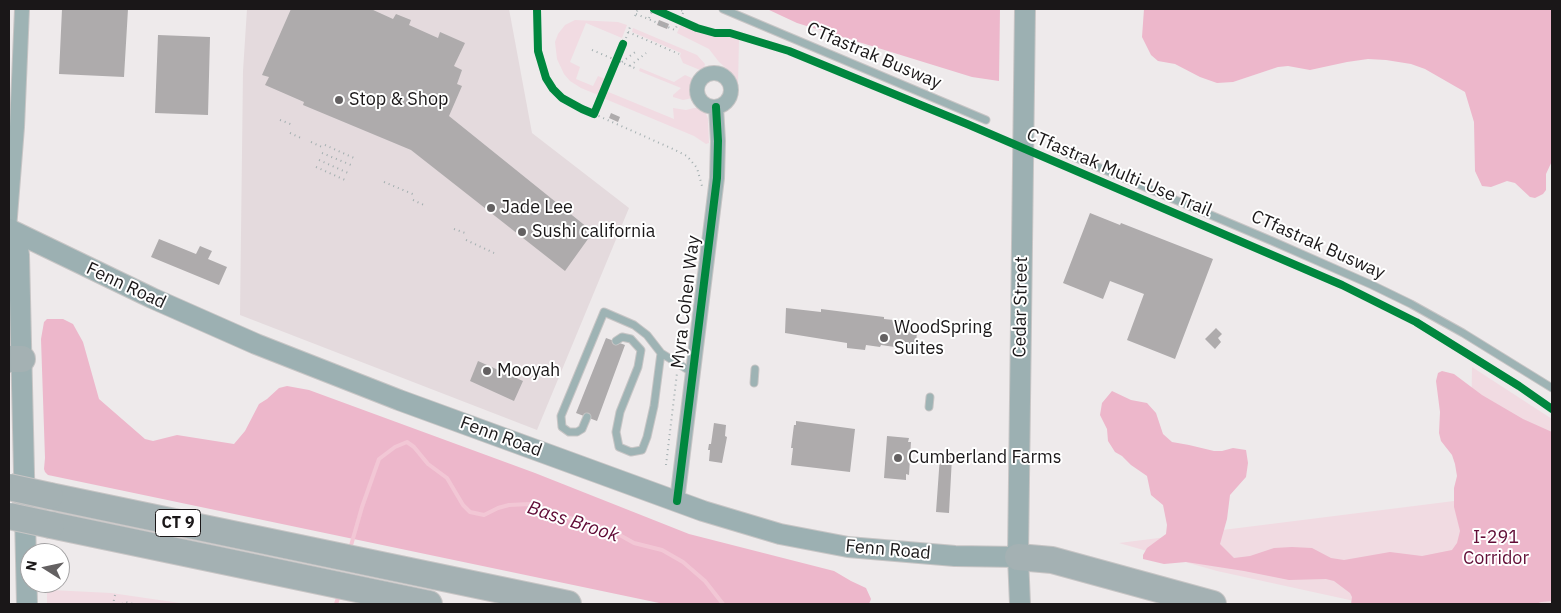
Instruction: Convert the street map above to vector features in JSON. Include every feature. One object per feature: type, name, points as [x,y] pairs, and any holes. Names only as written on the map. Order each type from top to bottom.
[{"type":"highway","name":"CT 9","points":[[9,487],[568,604]]},
{"type":"highway","name":"CT 9","points":[[9,516],[430,604]]},
{"type":"highway","points":[[1018,557],[1052,560],[1213,604]]},
{"type":"main road","name":"Cedar Street","points":[[1020,604],[1018,557],[1025,9]]},
{"type":"main road","points":[[9,229],[17,243],[19,255],[15,359],[27,604]]},
{"type":"main road","name":"Fenn Road","points":[[9,229],[166,305],[256,344],[399,400],[710,513],[772,532],[833,545],[919,554],[1018,557]]},
{"type":"street","points":[[9,229],[16,141],[22,9]]},
{"type":"street","name":"Myra Cohen Way","points":[[677,501],[716,178],[718,141],[716,107]]},
{"type":"lane","name":"CTfastrak Busway","points":[[723,9],[986,120]]},
{"type":"lane","name":"CTfastrak Busway","points":[[1060,151],[1272,241],[1411,304],[1463,333],[1552,388]]},
{"type":"lane","points":[[587,417],[582,429],[577,432],[569,432],[562,427],[561,416],[604,312],[634,325],[647,335],[661,353],[693,373]]},
{"type":"lane","points":[[616,341],[622,337],[631,339],[641,350],[638,367],[620,412],[616,432],[619,447],[631,452],[642,450],[647,437],[654,406],[661,353]]},
{"type":"lane","points":[[754,383],[755,369]]},
{"type":"lane","points":[[929,406],[930,397]]},
{"type":"path","points":[[638,9],[635,15],[675,30],[684,11],[677,9]]},
{"type":"path","points":[[648,19],[654,9],[662,12]]},
{"type":"path","points":[[670,16],[689,24]]},
{"type":"path","points":[[626,38],[630,27]]},
{"type":"path","points":[[628,32],[680,54]]},
{"type":"path","points":[[592,50],[619,59],[638,69]]},
{"type":"path","points":[[612,70],[619,59],[638,50]]},
{"type":"path","points":[[630,66],[646,53]]},
{"type":"path","points":[[592,111],[687,156],[697,168],[702,181],[703,192]]},
{"type":"path","points":[[280,120],[293,125]]},
{"type":"path","points":[[290,133],[303,139]]},
{"type":"path","points":[[311,142],[354,158]]},
{"type":"path","points":[[322,153],[351,165]]},
{"type":"path","points":[[319,160],[348,173]]},
{"type":"path","points":[[316,168],[345,180]]},
{"type":"path","points":[[384,182],[415,195]]},
{"type":"path","points":[[413,200],[426,206]]},
{"type":"path","points":[[454,228],[468,234]]},
{"type":"path","points":[[466,240],[494,253]]},
{"type":"path","points":[[666,465],[679,365]]},
{"type":"path","points":[[115,595],[114,604],[117,604]]},
{"type":"path","points":[[122,604],[125,602],[133,604]]},
{"type":"shaded area","points":[[247,9],[509,9],[532,133],[629,208],[537,430],[240,315],[243,71]]},
{"type":"green space","points":[[767,9],[1000,9],[999,81],[972,77],[797,23]]},
{"type":"green space","points":[[1144,9],[1552,9],[1552,161],[1546,174],[1546,190],[1535,198],[1530,197],[1515,183],[1507,181],[1491,187],[1482,186],[1475,171],[1474,122],[1465,92],[1425,69],[1411,64],[1368,59],[1310,70],[1288,66],[1278,67],[1233,82],[1217,83],[1200,77],[1175,64],[1158,61],[1151,55],[1142,37]]},
{"type":"green space","points":[[575,20],[618,22],[627,25],[622,38],[586,23],[570,62],[580,67],[576,79],[593,86],[598,76],[605,79],[598,95],[570,81],[564,74],[557,59],[555,42],[558,34],[565,25]]},
{"type":"green space","points":[[681,24],[713,36],[719,35],[739,39],[738,85],[734,75],[719,62],[709,49],[677,33]]},
{"type":"green space","points":[[633,28],[697,55],[705,64],[704,68],[700,70],[683,63],[680,56],[681,53],[632,32]]},
{"type":"green space","points":[[640,68],[674,82],[685,75],[694,79],[692,98],[683,100],[673,97],[681,88],[639,71]]},
{"type":"green space","points":[[606,91],[674,119],[673,108],[686,110],[700,108],[705,111],[708,119],[709,143],[706,144],[694,136],[603,98]]},
{"type":"green space","points":[[47,319],[63,319],[73,324],[83,342],[99,399],[145,439],[153,441],[177,435],[234,444],[245,431],[259,404],[279,388],[287,386],[309,390],[535,473],[689,534],[834,571],[866,588],[871,599],[869,604],[664,604],[48,475],[44,469],[41,339],[44,322]]},
{"type":"green space","name":"I-291 Corridor","points":[[1472,367],[1552,419],[1552,604],[1368,604],[1217,571],[1119,543],[1470,499]]},
{"type":"green space","name":"I-291 Corridor","points":[[1442,371],[1454,374],[1482,395],[1523,419],[1552,432],[1552,601],[1536,604],[1351,604],[1352,597],[1350,593],[1334,581],[1326,579],[1289,580],[1186,562],[1164,564],[1143,559],[1147,548],[1166,534],[1167,525],[1163,505],[1151,495],[1147,476],[1115,452],[1108,441],[1107,429],[1100,415],[1102,403],[1112,391],[1131,400],[1147,403],[1156,413],[1163,434],[1172,442],[1214,451],[1233,448],[1246,450],[1248,463],[1246,477],[1230,495],[1227,519],[1220,544],[1234,558],[1250,556],[1274,548],[1292,547],[1312,548],[1331,558],[1344,560],[1390,552],[1422,556],[1452,550],[1457,543],[1460,531],[1454,507],[1454,488],[1457,476],[1455,464],[1452,455],[1441,441],[1439,433],[1440,412],[1436,381],[1438,373]]},
{"type":"green space","points":[[70,591],[111,593],[187,604],[47,604],[47,593],[70,593]]},
{"type":"building","points":[[62,9],[128,9],[124,77],[59,74]]},
{"type":"building","points":[[291,9],[371,9],[393,19],[396,14],[411,20],[409,25],[438,38],[440,32],[465,43],[454,66],[462,70],[457,84],[462,86],[449,116],[593,232],[565,271],[411,150],[303,105],[304,102],[265,85],[269,77],[262,75]]},
{"type":"building","points":[[659,20],[669,24],[667,29],[657,25]]},
{"type":"building","points":[[158,35],[210,37],[208,115],[155,113]]},
{"type":"building","points":[[611,113],[620,117],[618,122],[609,118]]},
{"type":"building","points":[[1090,213],[1213,259],[1175,359],[1127,340],[1144,294],[1110,281],[1103,299],[1063,283]]},
{"type":"building","points":[[159,239],[196,254],[200,246],[212,251],[208,259],[227,267],[219,285],[151,257]]},
{"type":"building","points":[[786,308],[821,312],[821,309],[913,322],[911,333],[917,333],[915,350],[881,345],[880,347],[866,345],[865,350],[847,348],[847,343],[785,333]]},
{"type":"building","points":[[1216,328],[1222,334],[1218,338],[1221,342],[1215,349],[1205,339]]},
{"type":"building","points":[[606,338],[625,345],[597,421],[576,413]]},
{"type":"building","name":"Mooyah","points":[[478,361],[523,381],[514,401],[470,381]]},
{"type":"building","points":[[796,421],[855,429],[850,472],[791,465],[793,448],[791,448]]},
{"type":"building","points":[[714,423],[726,425],[725,436],[727,437],[722,463],[709,461],[710,450],[708,450],[709,444],[711,444]]},
{"type":"building","name":"Cumberland Farms","points":[[887,436],[909,438],[908,442],[911,442],[909,475],[906,474],[906,480],[884,478]]},
{"type":"building","name":"Cumberland Farms","points":[[940,456],[952,457],[949,513],[936,512]]},
{"type":"waterway","name":"Bass Brook","points":[[350,549],[379,459],[395,447],[407,442],[414,447],[428,464],[447,478],[463,505],[470,512],[484,515],[509,505],[530,504],[575,520],[609,529],[634,543],[662,550],[683,562],[705,581],[723,604]]},
{"type":"waterway","name":"Bass Brook","points":[[336,604],[339,595]]},
{"type":"cycle path","points":[[537,9],[538,51],[546,78],[562,98],[594,114],[623,44]]},
{"type":"cycle path","name":"CTfastrak Multi-Use Trail","points":[[654,9],[697,28],[715,33],[730,33],[789,51],[967,124],[1342,285],[1416,322],[1519,386],[1552,409]]},
{"type":"cycle path","points":[[677,501],[717,178],[718,141],[716,107]]},
{"type":"place","name":"Stop & Shop","points":[[339,100]]},
{"type":"place","name":"Jade Lee","points":[[491,208]]},
{"type":"place","name":"Sushi california","points":[[522,232]]},
{"type":"place","name":"WoodSpring Suites","points":[[884,338]]},
{"type":"place","name":"Mooyah","points":[[487,371]]},
{"type":"place","name":"Cumberland Farms","points":[[898,458]]}]
